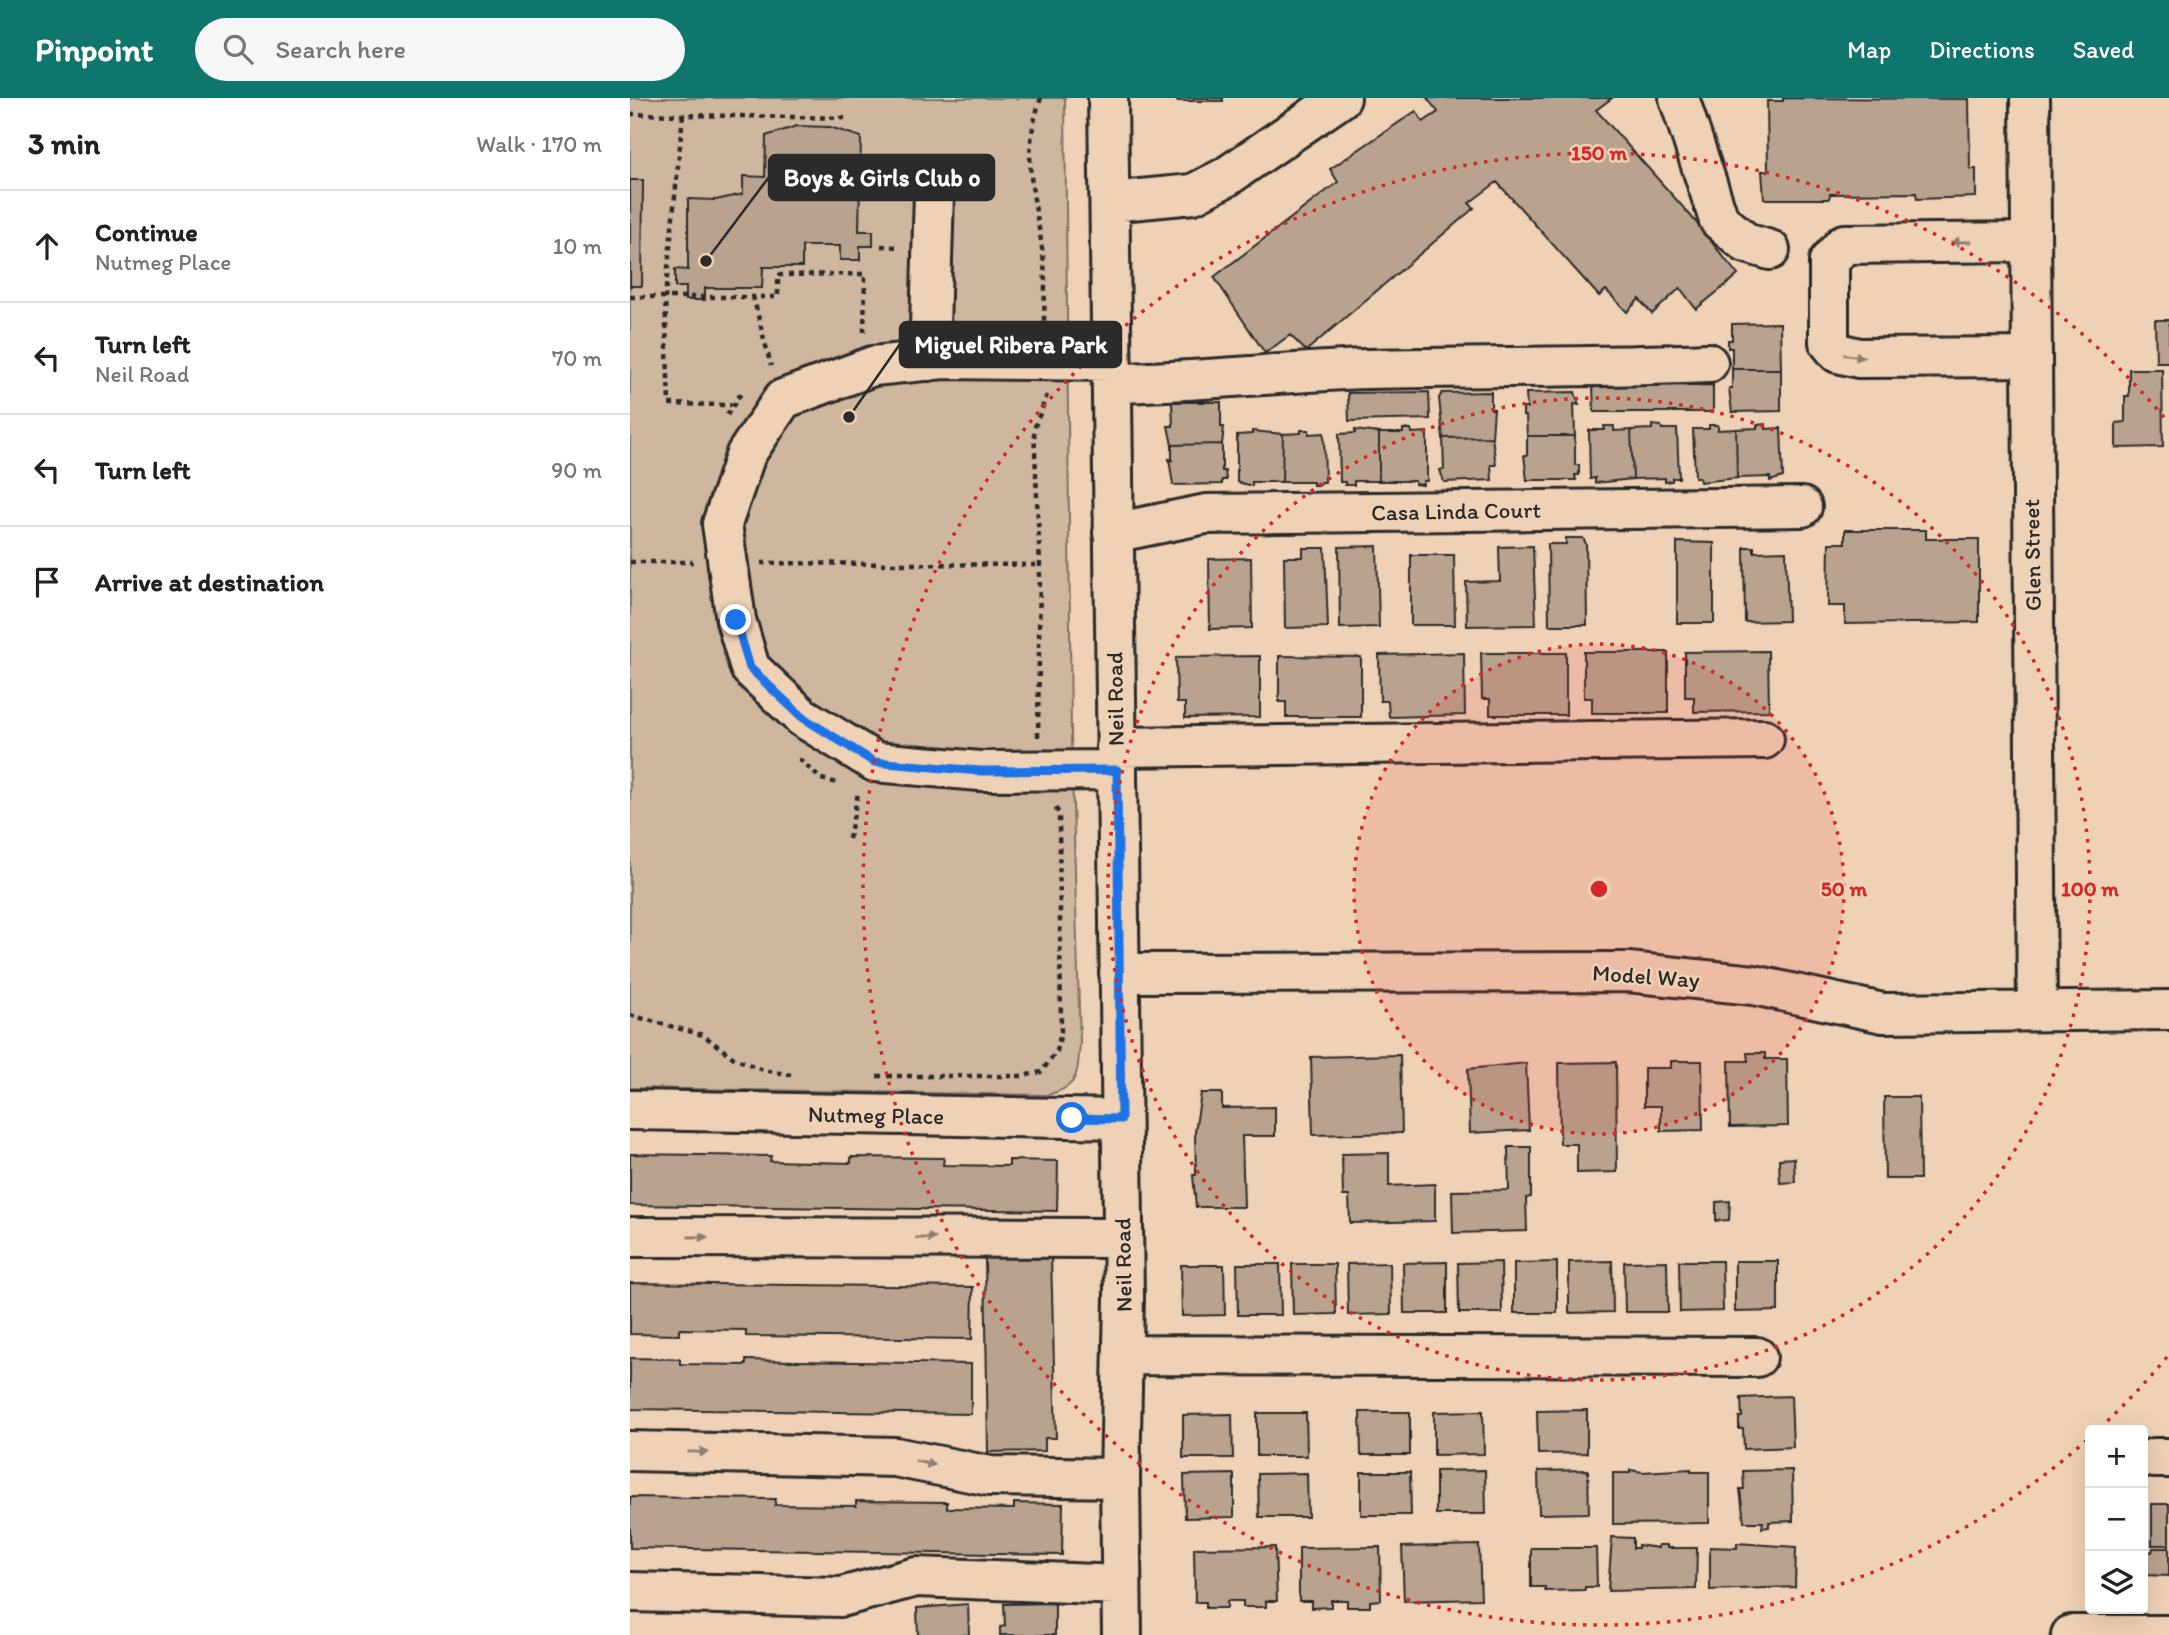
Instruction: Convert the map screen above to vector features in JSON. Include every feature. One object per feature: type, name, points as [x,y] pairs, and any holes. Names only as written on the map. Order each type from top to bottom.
[{"type":"street","name":"Neil Road","points":[[1108,98],[1123,1238],[1120,1478],[1122,1635]]},
{"type":"street","points":[[1110,202],[1194,194],[1226,177],[1341,98]]},
{"type":"street","points":[[1679,98],[1718,220],[1746,243],[1770,250]]},
{"type":"street","name":"Glen Street","points":[[2030,98],[2029,242],[2037,1011]]},
{"type":"street","points":[[929,360],[934,193]]},
{"type":"street","points":[[2029,242],[1844,244],[1829,261],[1829,342],[1838,353],[1859,358],[2030,357]]},
{"type":"street","points":[[1708,363],[1613,367],[1366,369],[1223,380],[929,360],[873,366],[783,399],[746,454],[722,524],[727,563],[736,620],[750,668],[802,717],[874,762],[980,771],[1116,759],[1764,739]]},
{"type":"street","name":"Casa Linda Court","points":[[1113,533],[1206,513],[1802,507]]},
{"type":"street","name":"Model Way","points":[[1119,974],[1628,972],[1754,985],[1883,1013],[2169,1010]]},
{"type":"street","name":"Nutmeg Place","points":[[630,1110],[1121,1119]]},
{"type":"street","points":[[630,1237],[1123,1238]]},
{"type":"street","points":[[1123,1355],[1757,1357]]},
{"type":"street","points":[[630,1451],[895,1457],[990,1476],[1120,1478]]},
{"type":"street","points":[[630,1592],[841,1597],[916,1577],[1121,1585]]},
{"type":"street","points":[[2071,1635],[2169,1635]]},
{"type":"path","points":[[1041,98],[1031,125],[1030,151],[1030,190],[1044,267],[1044,328],[1041,337]]},
{"type":"path","points":[[630,114],[846,118]]},
{"type":"path","points":[[683,115],[665,298],[669,404],[731,405]]},
{"type":"path","points":[[630,297],[778,297],[778,275],[865,274],[864,342]]},
{"type":"path","points":[[754,296],[771,366]]},
{"type":"path","points":[[1038,740],[1041,565],[1034,429],[1049,391]]},
{"type":"path","points":[[630,562],[1041,565]]},
{"type":"path","points":[[849,839],[859,789]]},
{"type":"shaded area","points":[[630,98],[1065,98],[1071,735],[1080,1043],[1075,1078],[1057,1092],[1046,1095],[630,1088]]},
{"type":"building","points":[[1177,98],[1223,98],[1223,101],[1177,101]]},
{"type":"building","points":[[1427,98],[1612,98],[1596,110],[1690,215],[1738,275],[1696,309],[1680,288],[1652,314],[1639,299],[1627,312],[1606,290],[1599,296],[1497,182],[1469,203],[1474,208],[1306,351],[1290,335],[1265,353],[1214,277],[1338,182],[1330,169],[1416,111],[1423,122],[1438,112]]},
{"type":"building","points":[[1783,98],[1969,99],[1970,169],[1976,169],[1976,197],[1917,199],[1916,193],[1830,194],[1829,199],[1764,199],[1762,171],[1768,171],[1767,101],[1783,101]]},
{"type":"building","points":[[797,126],[830,127],[861,137],[859,231],[873,231],[873,246],[860,246],[860,260],[840,260],[840,246],[802,246],[802,267],[763,267],[762,288],[705,288],[705,300],[686,300],[686,287],[675,287],[675,269],[688,270],[688,199],[716,200],[743,194],[743,176],[765,177],[766,136]]},
{"type":"building","points":[[630,180],[643,180],[642,286],[630,286]]},
{"type":"building","points":[[2155,320],[2169,320],[2169,362],[2156,362]]},
{"type":"building","points":[[1780,323],[1781,369],[1732,369],[1732,348],[1728,348],[1728,340],[1732,340],[1732,324]]},
{"type":"building","points":[[1732,369],[1781,369],[1781,411],[1732,412],[1729,388],[1732,388]]},
{"type":"building","points":[[2129,369],[2162,369],[2163,447],[2116,448],[2116,423],[2125,422]]},
{"type":"building","points":[[1713,385],[1713,412],[1594,412],[1593,386]]},
{"type":"building","points":[[1429,392],[1430,419],[1349,421],[1348,393]]},
{"type":"building","points":[[1491,392],[1491,409],[1494,409],[1492,437],[1443,438],[1439,398],[1442,393]]},
{"type":"building","points":[[1575,392],[1579,405],[1574,404],[1575,436],[1527,436],[1526,416],[1523,416],[1523,408],[1527,408],[1526,393]]},
{"type":"building","points":[[1172,402],[1221,402],[1221,427],[1224,427],[1222,444],[1172,445],[1168,426],[1173,426]]},
{"type":"building","points":[[1766,424],[1766,429],[1781,428],[1783,477],[1770,481],[1770,477],[1737,478],[1736,429],[1757,428],[1757,425]]},
{"type":"building","points":[[1652,425],[1661,426],[1662,429],[1677,429],[1679,478],[1665,482],[1665,478],[1633,479],[1631,430],[1652,429]]},
{"type":"building","points":[[1709,425],[1718,425],[1718,430],[1736,429],[1737,478],[1700,482],[1699,477],[1695,477],[1693,429],[1709,429]]},
{"type":"building","points":[[1604,426],[1614,426],[1614,431],[1631,430],[1633,479],[1595,483],[1595,478],[1590,479],[1589,430],[1605,430]]},
{"type":"building","points":[[1403,429],[1411,429],[1412,433],[1427,432],[1427,481],[1423,481],[1423,485],[1415,484],[1415,481],[1379,481],[1379,433],[1403,433]]},
{"type":"building","points":[[1301,430],[1309,430],[1309,434],[1324,433],[1325,482],[1320,485],[1313,485],[1313,482],[1282,482],[1283,434],[1301,433]]},
{"type":"building","points":[[1355,430],[1379,433],[1379,481],[1354,481],[1354,485],[1340,482],[1339,434],[1355,433]]},
{"type":"building","points":[[1252,431],[1283,434],[1282,482],[1252,482],[1252,486],[1237,482],[1237,435],[1252,434]]},
{"type":"building","points":[[1527,436],[1575,436],[1575,465],[1579,465],[1576,480],[1527,480],[1524,455],[1527,455]]},
{"type":"building","points":[[1492,437],[1496,465],[1491,465],[1492,480],[1444,482],[1440,470],[1444,469],[1443,438]]},
{"type":"building","points":[[1222,444],[1222,471],[1225,471],[1226,480],[1222,480],[1222,484],[1173,485],[1169,459],[1172,460],[1172,445]]},
{"type":"building","points":[[1845,530],[1926,530],[1926,539],[1979,539],[1979,622],[1845,624],[1845,606],[1828,606],[1829,543],[1845,543]]},
{"type":"building","points":[[1566,538],[1583,538],[1586,544],[1587,625],[1549,625],[1548,544],[1566,544]]},
{"type":"building","points":[[1677,542],[1714,543],[1714,623],[1677,623]]},
{"type":"building","points":[[1377,546],[1379,627],[1340,628],[1339,547]]},
{"type":"building","points":[[1533,546],[1536,625],[1467,626],[1466,582],[1500,581],[1499,547]]},
{"type":"building","points":[[1744,547],[1754,547],[1754,552],[1786,551],[1788,621],[1745,622]]},
{"type":"building","points":[[1303,548],[1325,548],[1328,627],[1285,628],[1284,557],[1303,557]]},
{"type":"building","points":[[1411,555],[1454,555],[1455,625],[1411,625]]},
{"type":"building","points":[[1251,558],[1252,628],[1210,629],[1209,559]]},
{"type":"building","points":[[1768,651],[1769,711],[1694,712],[1694,697],[1685,697],[1685,652]]},
{"type":"building","points":[[1584,652],[1668,652],[1668,713],[1592,713],[1592,698],[1584,698]]},
{"type":"building","points":[[1464,653],[1465,715],[1389,717],[1388,701],[1380,701],[1379,655]]},
{"type":"building","points":[[1481,653],[1566,653],[1566,715],[1490,715],[1490,699],[1482,699]]},
{"type":"building","points":[[1260,656],[1260,717],[1185,718],[1185,703],[1177,703],[1176,657]]},
{"type":"building","points":[[1279,656],[1361,657],[1361,717],[1286,717],[1286,702],[1279,702]]},
{"type":"building","points":[[1747,1053],[1765,1053],[1765,1059],[1787,1059],[1788,1126],[1730,1127],[1729,1061],[1748,1061]]},
{"type":"building","points":[[1400,1055],[1402,1133],[1313,1135],[1311,1057]]},
{"type":"building","points":[[1671,1061],[1702,1061],[1703,1130],[1661,1131],[1661,1106],[1644,1106],[1644,1068],[1671,1068]]},
{"type":"building","points":[[1616,1062],[1617,1172],[1577,1173],[1577,1144],[1560,1144],[1559,1063]]},
{"type":"building","points":[[1526,1063],[1529,1130],[1470,1133],[1468,1069]]},
{"type":"building","points":[[1201,1093],[1222,1093],[1222,1108],[1275,1107],[1275,1136],[1242,1136],[1244,1207],[1196,1207],[1193,1175],[1196,1175],[1195,1132]]},
{"type":"building","points":[[1884,1097],[1919,1097],[1920,1179],[1885,1179]]},
{"type":"building","points":[[1508,1147],[1531,1147],[1531,1197],[1526,1198],[1527,1231],[1453,1233],[1452,1191],[1509,1190]]},
{"type":"building","points":[[1389,1153],[1389,1186],[1435,1184],[1435,1221],[1350,1223],[1349,1196],[1343,1196],[1342,1154]]},
{"type":"building","points":[[630,1154],[771,1156],[770,1161],[851,1163],[851,1157],[944,1158],[943,1165],[1009,1166],[1009,1160],[1058,1161],[1057,1211],[630,1205]]},
{"type":"building","points":[[1794,1158],[1795,1182],[1780,1183],[1779,1159]]},
{"type":"building","points":[[1730,1201],[1729,1220],[1716,1221],[1716,1202]]},
{"type":"building","points":[[1051,1257],[1056,1438],[1045,1438],[1045,1451],[988,1452],[985,1258]]},
{"type":"building","points":[[1612,1261],[1613,1312],[1569,1313],[1569,1262]]},
{"type":"building","points":[[1667,1261],[1668,1312],[1625,1312],[1624,1262]]},
{"type":"building","points":[[1679,1261],[1722,1261],[1723,1311],[1680,1312]]},
{"type":"building","points":[[1735,1261],[1778,1261],[1778,1311],[1735,1312]]},
{"type":"building","points":[[1447,1262],[1447,1313],[1404,1313],[1403,1263]]},
{"type":"building","points":[[1501,1262],[1502,1313],[1459,1313],[1458,1263]]},
{"type":"building","points":[[1557,1262],[1557,1313],[1514,1313],[1514,1263]]},
{"type":"building","points":[[1390,1263],[1391,1314],[1348,1315],[1347,1264]]},
{"type":"building","points":[[1237,1264],[1280,1264],[1281,1315],[1238,1315]]},
{"type":"building","points":[[1292,1264],[1335,1264],[1336,1314],[1293,1315]]},
{"type":"building","points":[[1181,1265],[1224,1265],[1225,1315],[1182,1316]]},
{"type":"building","points":[[630,1283],[973,1287],[972,1339],[746,1336],[746,1330],[679,1329],[679,1335],[630,1334]]},
{"type":"building","points":[[630,1358],[680,1359],[680,1364],[746,1365],[746,1360],[971,1364],[971,1414],[630,1409]]},
{"type":"building","points":[[1791,1396],[1793,1447],[1744,1449],[1743,1429],[1739,1429],[1739,1417],[1742,1417],[1741,1398]]},
{"type":"building","points":[[1587,1410],[1587,1453],[1538,1454],[1537,1411]]},
{"type":"building","points":[[1483,1411],[1484,1454],[1434,1455],[1434,1412]]},
{"type":"building","points":[[1360,1412],[1410,1412],[1410,1455],[1361,1455]]},
{"type":"building","points":[[1257,1413],[1306,1413],[1307,1456],[1257,1456]]},
{"type":"building","points":[[1232,1414],[1233,1458],[1183,1458],[1183,1415]]},
{"type":"building","points":[[1691,1469],[1691,1472],[1709,1472],[1709,1523],[1613,1524],[1613,1473],[1630,1473],[1630,1470],[1643,1472]]},
{"type":"building","points":[[1485,1470],[1486,1514],[1436,1514],[1436,1471]]},
{"type":"building","points":[[1588,1470],[1589,1513],[1539,1514],[1538,1471]]},
{"type":"building","points":[[1792,1470],[1793,1521],[1769,1522],[1769,1527],[1762,1528],[1763,1522],[1744,1522],[1740,1489],[1744,1489],[1743,1471]]},
{"type":"building","points":[[1361,1472],[1410,1472],[1411,1515],[1361,1515]]},
{"type":"building","points":[[1307,1473],[1308,1517],[1259,1517],[1258,1474]]},
{"type":"building","points":[[1234,1474],[1234,1517],[1185,1518],[1184,1475]]},
{"type":"building","points":[[630,1497],[775,1499],[775,1505],[856,1506],[856,1501],[947,1502],[947,1508],[1014,1509],[1014,1503],[1063,1504],[1062,1555],[630,1548]]},
{"type":"building","points":[[2152,1504],[2169,1504],[2169,1545],[2152,1545]]},
{"type":"building","points":[[1612,1537],[1633,1538],[1633,1548],[1638,1548],[1638,1545],[1658,1548],[1658,1545],[1667,1545],[1667,1548],[1697,1548],[1696,1589],[1608,1591]]},
{"type":"building","points":[[1737,1543],[1796,1547],[1795,1587],[1710,1590],[1710,1547],[1737,1548]]},
{"type":"building","points":[[1479,1545],[1481,1599],[1404,1601],[1402,1547]]},
{"type":"building","points":[[1275,1547],[1277,1601],[1266,1601],[1266,1607],[1243,1607],[1243,1601],[1227,1601],[1227,1608],[1206,1608],[1206,1602],[1195,1602],[1194,1548]]},
{"type":"building","points":[[1380,1547],[1381,1600],[1370,1601],[1370,1607],[1347,1607],[1347,1600],[1331,1600],[1331,1607],[1311,1608],[1311,1601],[1299,1601],[1299,1548]]},
{"type":"building","points":[[1531,1548],[1596,1548],[1597,1587],[1545,1591],[1545,1587],[1531,1587]]},
{"type":"building","points":[[2153,1548],[2169,1548],[2169,1576],[2148,1575],[2148,1552],[2152,1552]]},
{"type":"building","points":[[1055,1603],[1055,1635],[1000,1635],[1000,1627],[1005,1626],[1004,1604]]},
{"type":"building","points":[[968,1604],[969,1635],[918,1635],[917,1608]]},
{"type":"place","name":"Boys & Girls Club o","points":[[706,261]]},
{"type":"place","name":"Miguel Ribera Park","points":[[849,417]]},
{"type":"route","points":[[736,620],[750,668],[802,717],[874,762],[980,771],[1117,770],[1121,1119],[1072,1118]]}]
